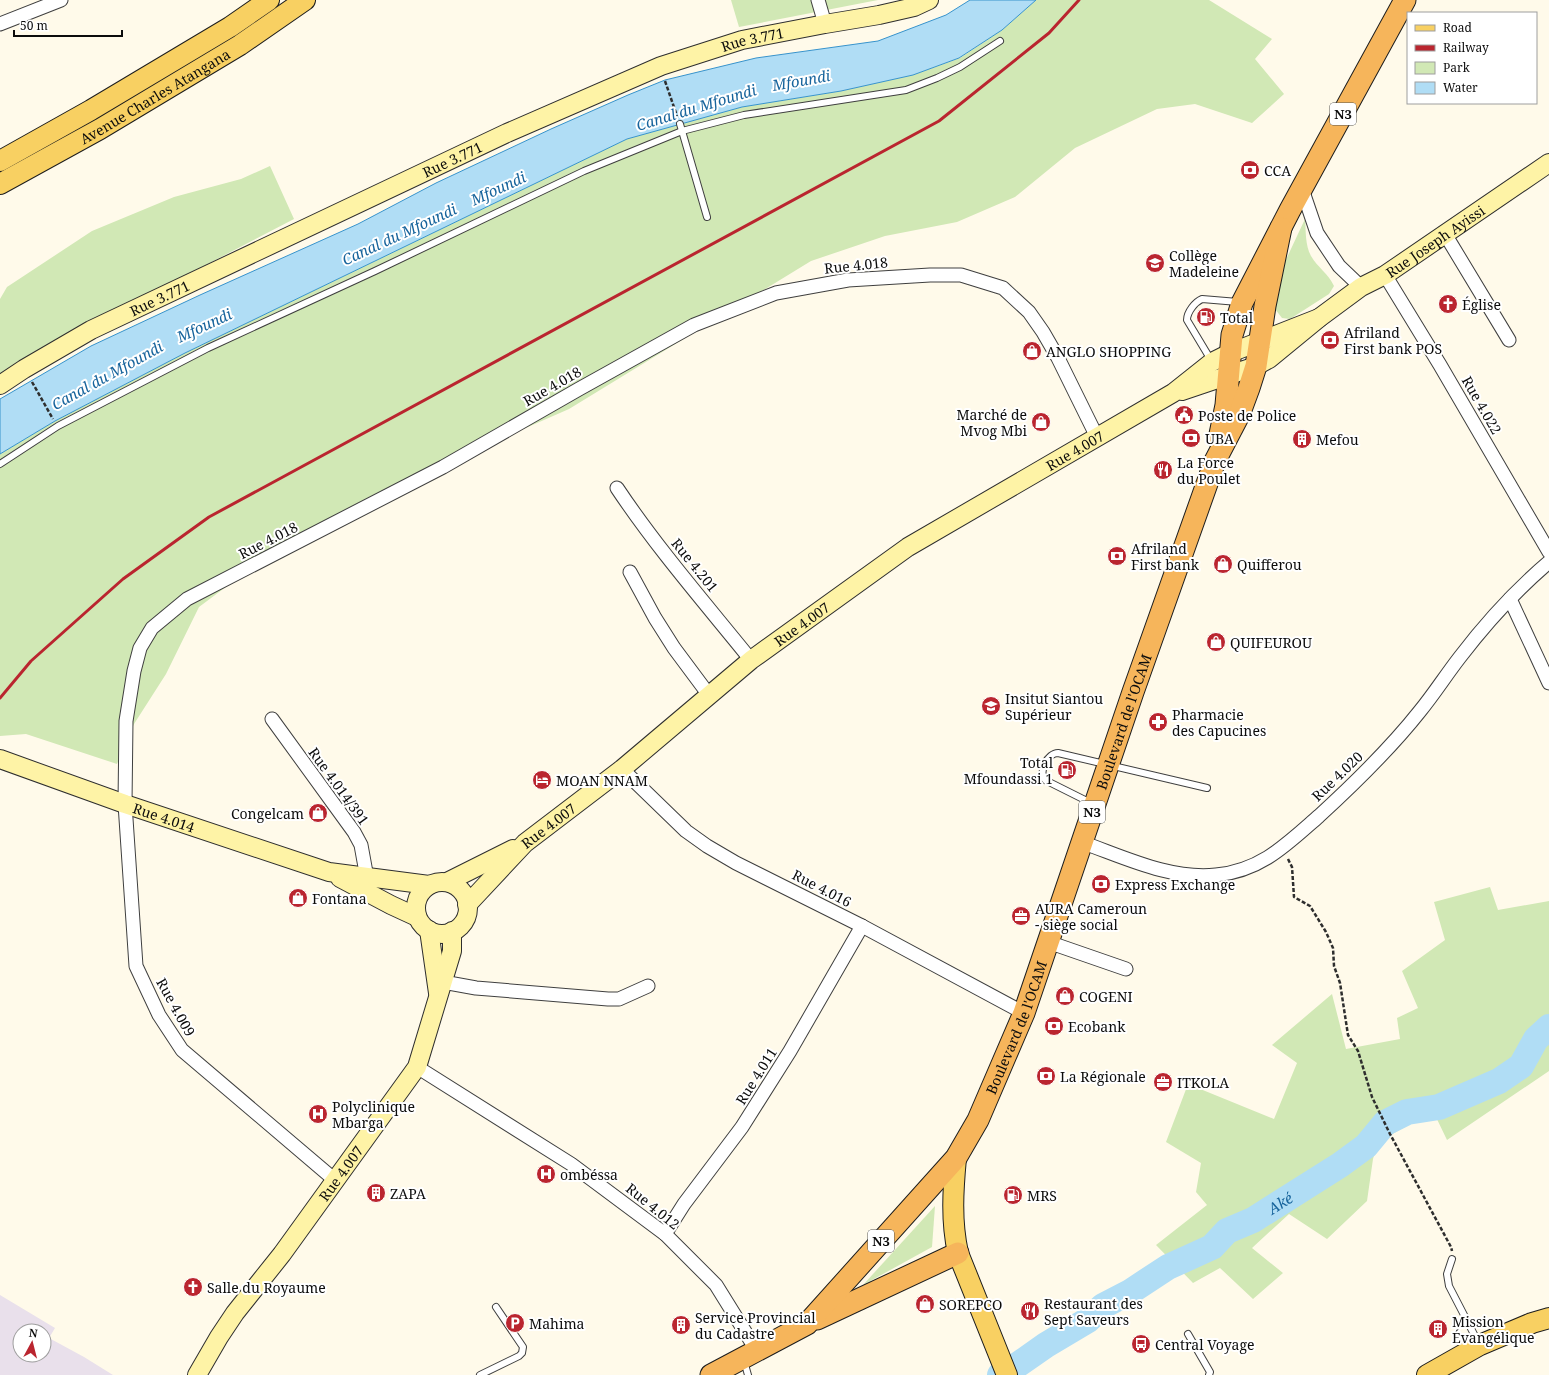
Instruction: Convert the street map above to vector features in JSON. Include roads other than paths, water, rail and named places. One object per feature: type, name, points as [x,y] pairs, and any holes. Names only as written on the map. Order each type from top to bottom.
[{"type":"highway","name":"N3","points":[[1228,376],[1225,350],[1242,303],[1405,0]]},
{"type":"highway","name":"N3","points":[[1256,366],[1265,306],[1281,228]]},
{"type":"highway","name":"Boulevard de l'OCAM","points":[[956,1158],[978,1120],[1024,1012],[1081,842],[1215,461],[1239,415],[1256,366]]},
{"type":"highway","name":"Boulevard de l'OCAM","points":[[1215,461],[1226,405],[1228,376]]},
{"type":"highway","name":"N3","points":[[711,1375],[749,1361],[807,1324],[956,1158]]},
{"type":"highway","points":[[807,1324],[958,1253]]},
{"type":"main road","name":"Avenue Charles Atangana","points":[[0,161],[91,110],[230,27],[268,0]]},
{"type":"main road","name":"Avenue Charles Atangana","points":[[0,184],[100,128],[233,49],[305,0]]},
{"type":"main road","name":"Rue 3.771","points":[[0,385],[24,369],[91,330],[507,133],[661,66],[742,40],[914,7],[929,0]]},
{"type":"main road","name":"Rue Joseph Ayissi","points":[[1256,366],[1269,359],[1319,318],[1361,288],[1385,275],[1549,162]]},
{"type":"main road","name":"Rue Joseph Ayissi","points":[[1261,336],[1319,318]]},
{"type":"main road","name":"Rue 4.007","points":[[467,905],[525,843],[622,769],[751,660],[908,547],[1173,394],[1225,350],[1261,336]]},
{"type":"main road","name":"Rue 4.007","points":[[1173,394],[1256,366]]},
{"type":"main road","name":"Rue 4.014","points":[[0,759],[125,804],[329,872]]},
{"type":"main road","points":[[447,882],[525,843]]},
{"type":"main road","points":[[329,872],[429,885]]},
{"type":"main road","points":[[329,872],[417,917]]},
{"type":"main road","points":[[438,882],[447,882],[455,885],[466,897],[467,913],[464,921],[459,927],[444,934],[436,933],[429,930],[417,917],[417,899],[422,891],[429,885],[438,882]]},
{"type":"main road","points":[[429,930],[440,989]]},
{"type":"main road","name":"Rue 4.007","points":[[197,1375],[235,1313],[282,1254],[417,1067],[453,945],[452,931]]},
{"type":"main road","points":[[956,1158],[952,1214],[954,1235],[958,1253],[1007,1375]]},
{"type":"main road","points":[[1427,1375],[1480,1345],[1532,1323],[1549,1318]]},
{"type":"street","points":[[0,24],[60,0]]},
{"type":"street","points":[[818,0],[825,24]]},
{"type":"street","points":[[1302,189],[1317,233],[1339,266],[1361,288]]},
{"type":"street","points":[[1445,234],[1509,340]]},
{"type":"street","name":"Rue 4.018","points":[[125,804],[126,721],[134,670],[140,648],[152,628],[187,599],[443,467],[694,325],[776,293],[848,280],[930,275],[960,275],[1002,288],[1029,312],[1043,332],[1058,358],[1097,437]]},
{"type":"street","name":"Rue 4.022","points":[[1385,275],[1440,365],[1549,552]]},
{"type":"street","name":"Rue 4.201","points":[[617,488],[668,558],[751,660]]},
{"type":"street","name":"Rue 4.020","points":[[1081,842],[1147,866],[1184,874],[1215,876],[1238,872],[1262,861],[1283,848],[1338,799],[1391,746],[1421,710],[1460,657],[1510,599],[1531,577],[1549,562]]},
{"type":"street","points":[[630,572],[655,618],[674,648],[709,695]]},
{"type":"street","points":[[1510,599],[1549,683]]},
{"type":"street","name":"Rue 4.014/391","points":[[272,719],[354,832],[361,845],[367,878]]},
{"type":"street","name":"Rue 4.016","points":[[622,769],[686,831],[707,846],[736,863],[862,926],[1024,1012]]},
{"type":"street","name":"Rue 4.009","points":[[125,804],[136,966],[159,1015],[182,1050],[336,1180]]},
{"type":"street","name":"Rue 4.011","points":[[665,1234],[684,1204],[746,1121],[790,1051],[862,926]]},
{"type":"street","points":[[1048,942],[1126,969]]},
{"type":"street","points":[[440,989],[485,989],[618,999],[648,986]]},
{"type":"street","name":"Rue 4.012","points":[[417,1067],[571,1164],[665,1234],[716,1285],[749,1361]]},
{"type":"lane","points":[[0,464],[58,426],[208,348],[584,171],[682,131],[744,115],[906,90],[960,67],[1000,41]]},
{"type":"lane","points":[[680,124],[707,217]]},
{"type":"lane","points":[[1225,350],[1187,320],[1187,315],[1198,300],[1202,299],[1242,303]]},
{"type":"lane","points":[[1095,805],[1045,780],[1042,772],[1050,755],[1058,753],[1207,788]]},
{"type":"lane","points":[[1452,1259],[1447,1274],[1449,1286],[1480,1345]]},
{"type":"lane","points":[[480,1375],[519,1356],[522,1353],[523,1347],[496,1307]]},
{"type":"lane","points":[[1188,1334],[1210,1372],[1209,1375]]},
{"type":"water","points":[[970,0],[1036,0],[1002,30],[959,58],[913,75],[841,91],[742,107],[627,139],[185,353],[55,421],[0,454],[0,399],[91,346],[358,224],[436,183],[551,129],[665,80],[756,58],[878,41],[946,15]]},
{"type":"waterway","name":"Aké","points":[[1000,1375],[1006,1373],[1046,1345],[1088,1320],[1103,1306],[1130,1292],[1168,1267],[1212,1247],[1227,1231],[1253,1220],[1340,1165],[1366,1146],[1385,1123],[1407,1112],[1439,1107],[1499,1081],[1521,1066],[1536,1039],[1549,1027]]},
{"type":"railway","points":[[0,698],[31,661],[123,579],[209,517],[939,121],[1049,33],[1079,0]]},
{"type":"place","name":"CCA","points":[[1250,170]]},
{"type":"place","name":"Collège Madeleine","points":[[1155,263]]},
{"type":"place","name":"Église","points":[[1448,304]]},
{"type":"place","name":"Total","points":[[1206,317]]},
{"type":"place","name":"Afriland First bank POS","points":[[1330,340]]},
{"type":"place","name":"ANGLO SHOPPING","points":[[1032,351]]},
{"type":"place","name":"Poste de Police","points":[[1184,415]]},
{"type":"place","name":"Marché de Mvog Mbi","points":[[1041,422]]},
{"type":"place","name":"UBA","points":[[1191,438]]},
{"type":"place","name":"Mefou","points":[[1302,439]]},
{"type":"place","name":"La Force du Poulet","points":[[1163,470]]},
{"type":"place","name":"Afriland First bank","points":[[1117,556]]},
{"type":"place","name":"Quifferou","points":[[1223,564]]},
{"type":"place","name":"QUIFEUROU","points":[[1216,642]]},
{"type":"place","name":"Insitut Siantou Supérieur","points":[[991,706]]},
{"type":"place","name":"Pharmacie des Capucines","points":[[1158,722]]},
{"type":"place","name":"Total Mfoundassi 1","points":[[1067,770]]},
{"type":"place","name":"MOAN NNAM","points":[[542,780]]},
{"type":"place","name":"Congelcam","points":[[318,813]]},
{"type":"place","name":"Express Exchange","points":[[1101,884]]},
{"type":"place","name":"Fontana","points":[[298,898]]},
{"type":"place","name":"AURA Cameroun - siège social","points":[[1021,916]]},
{"type":"place","name":"COGENI","points":[[1065,996]]},
{"type":"place","name":"Ecobank","points":[[1054,1026]]},
{"type":"place","name":"La Régionale","points":[[1046,1076]]},
{"type":"place","name":"ITKOLA","points":[[1163,1082]]},
{"type":"place","name":"Polyclinique Mbarga","points":[[318,1114]]},
{"type":"place","name":"ombéssa","points":[[546,1174]]},
{"type":"place","name":"ZAPA","points":[[376,1193]]},
{"type":"place","name":"MRS","points":[[1013,1195]]},
{"type":"place","name":"Salle du Royaume","points":[[193,1287]]},
{"type":"place","name":"SOREPCO","points":[[925,1304]]},
{"type":"place","name":"Restaurant des Sept Saveurs","points":[[1030,1311]]},
{"type":"place","name":"Mahima","points":[[515,1323]]},
{"type":"place","name":"Service Provincial du Cadastre","points":[[681,1325]]},
{"type":"place","name":"Mission Évangélique","points":[[1438,1329]]},
{"type":"place","name":"Central Voyage","points":[[1141,1344]]},
{"type":"water label","name":"Mfoundi","points":[[801,80]]},
{"type":"water label","name":"Canal du Mfoundi","points":[[696,107]]},
{"type":"water label","name":"Mfoundi","points":[[498,188]]},
{"type":"water label","name":"Canal du Mfoundi","points":[[399,234]]},
{"type":"water label","name":"Mfoundi","points":[[204,325]]},
{"type":"water label","name":"Canal du Mfoundi","points":[[107,375]]}]
